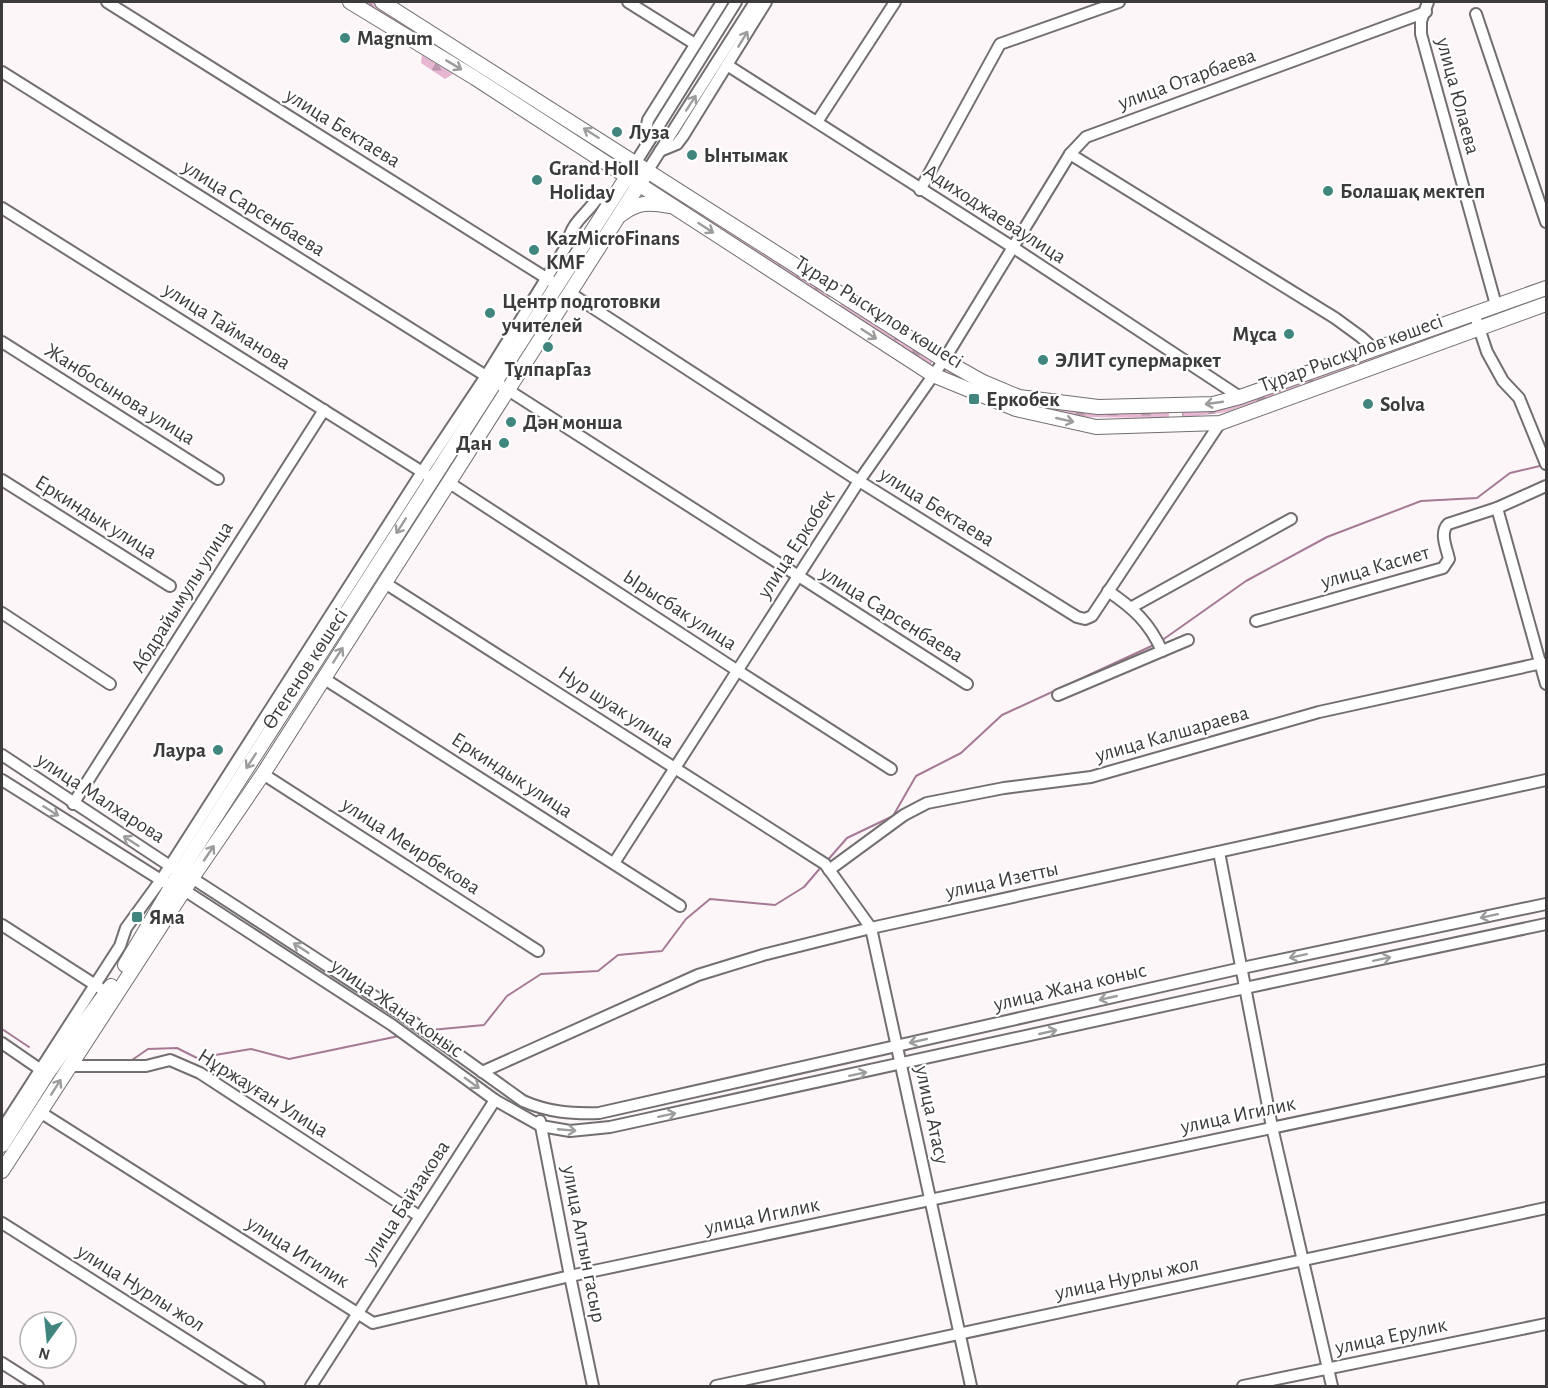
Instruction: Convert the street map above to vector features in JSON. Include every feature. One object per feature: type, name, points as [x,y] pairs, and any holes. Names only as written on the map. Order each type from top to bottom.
[{"type":"main road","name":"Тұрар Рыскұлов көшесі","points":[[350,2],[475,78],[933,375],[1016,409],[1096,427],[1220,423],[1546,304]]},
{"type":"main road","name":"Тұрар Рыскұлов көшесі","points":[[382,2],[944,360],[983,382],[1019,397],[1103,407],[1213,404],[1240,398],[1373,348],[1546,288]]},
{"type":"main road","points":[[422,45],[429,31]]},
{"type":"main road","points":[[475,78],[483,65]]},
{"type":"main road","points":[[633,181],[642,166]]},
{"type":"main road","name":"Өтегенов көшесі","points":[[3,1166],[69,1066],[177,879],[263,774],[508,390],[612,202],[633,181]]},
{"type":"main road","name":"Өтегенов көшесі","points":[[2,1145],[43,1072],[177,879],[423,493],[427,475],[490,379],[565,289],[618,217],[633,181]]},
{"type":"main road","points":[[618,217],[632,207],[643,203],[672,206]]},
{"type":"main road","points":[[832,310],[842,294]]},
{"type":"main road","points":[[1177,405],[1177,424]]},
{"type":"street","name":"улица Бектаева","points":[[107,2],[565,289],[859,481],[1077,617],[1085,619],[1092,616],[1220,423]]},
{"type":"street","points":[[628,2],[695,44]]},
{"type":"street","points":[[650,139],[646,130],[648,120],[722,2]]},
{"type":"street","points":[[642,166],[650,139],[736,2]]},
{"type":"street","points":[[660,151],[755,2]]},
{"type":"street","points":[[642,166],[660,151],[677,144],[766,2]]},
{"type":"street","points":[[817,122],[895,2]]},
{"type":"street","points":[[920,190],[1000,44],[1119,2]]},
{"type":"street","name":"улица Отарбаева","points":[[1014,248],[1070,154],[1086,137],[1427,7]]},
{"type":"street","name":"улица Юлаева","points":[[1427,7],[1421,21],[1421,34],[1496,305]]},
{"type":"street","points":[[1476,14],[1546,222]]},
{"type":"street","name":"Адиходжаеваулица","points":[[727,65],[1014,248],[1240,398]]},
{"type":"street","name":"улица Сарсенбаева","points":[[2,72],[508,390],[798,578],[967,684]]},
{"type":"street","points":[[1070,154],[1335,318],[1373,348]]},
{"type":"street","points":[[490,379],[567,245],[569,234],[582,215],[598,197],[612,202]]},
{"type":"street","name":"улица Тайманова","points":[[2,208],[427,475]]},
{"type":"street","name":"улица Еркобек","points":[[614,864],[859,481],[944,360],[1014,248]]},
{"type":"street","points":[[1474,313],[1487,352],[1503,381],[1519,398],[1546,464]]},
{"type":"street","name":"Жанбосынова улица","points":[[2,342],[218,479]]},
{"type":"street","name":"Абдрайымулы улица","points":[[73,804],[324,410]]},
{"type":"street","points":[[177,879],[427,475]]},
{"type":"street","name":"Еркиндык улица","points":[[2,480],[170,586]]},
{"type":"street","name":"Ырысбак улица","points":[[448,482],[891,769]]},
{"type":"street","points":[[1546,486],[1497,507],[1546,684]]},
{"type":"street","points":[[423,493],[437,500]]},
{"type":"street","name":"улица Касиет","points":[[1256,621],[1443,568],[1449,559],[1444,528],[1448,524],[1497,507]]},
{"type":"street","points":[[1132,607],[1291,519]]},
{"type":"street","name":"Нур шуак улица","points":[[385,583],[827,867]]},
{"type":"street","points":[[1108,591],[1132,607],[1152,630],[1162,651]]},
{"type":"street","points":[[2,613],[110,684]]},
{"type":"street","points":[[1058,695],[1188,640]]},
{"type":"street","name":"улица Калшараева","points":[[827,867],[904,815],[927,803],[1004,788],[1091,777],[1319,712],[1542,663]]},
{"type":"street","name":"Еркиндык улица","points":[[323,678],[680,906]]},
{"type":"street","name":"улица Малхарова","points":[[2,755],[177,879]]},
{"type":"street","name":"улица Меирбекова","points":[[263,774],[538,951]]},
{"type":"street","name":"улица Малхарова","points":[[2,780],[177,879]]},
{"type":"street","name":"улица Изетты","points":[[482,1072],[698,975],[763,955],[871,928],[1546,780]]},
{"type":"street","points":[[1219,852],[1272,1127],[1332,1386]]},
{"type":"street","name":"улица Атасу","points":[[827,867],[871,928],[971,1386]]},
{"type":"street","name":"улица Жана коныс","points":[[177,879],[403,1015],[522,1101],[539,1108],[568,1114],[602,1112],[1242,968],[1546,904]]},
{"type":"street","name":"улица Жана коныс","points":[[177,879],[392,1025],[495,1100],[541,1126],[570,1131],[610,1128],[1546,924]]},
{"type":"street","points":[[2,925],[101,989]]},
{"type":"street","points":[[2,1043],[43,1072],[2,1129]]},
{"type":"street","name":"Нұржауған Улица","points":[[69,1066],[146,1066],[170,1060],[200,1073],[419,1216]]},
{"type":"street","name":"улица Игилик","points":[[40,1112],[374,1323],[570,1276],[1546,1070]]},
{"type":"street","name":"улица Байзакова","points":[[311,1386],[495,1100]]},
{"type":"street","name":"улица Алтын гасыр","points":[[539,1108],[593,1386]]},
{"type":"street","points":[[602,1112],[610,1128]]},
{"type":"street","name":"улица Нурлы жол","points":[[716,1386],[1546,1208]]},
{"type":"street","name":"улица Нурлы жол","points":[[2,1223],[259,1386]]},
{"type":"street","name":"улица Ерулик","points":[[1243,1386],[1546,1324]]},
{"type":"street","points":[[2,1363],[39,1386]]},
{"type":"green space","points":[[359,2],[372,2],[420,31],[416,38]]},
{"type":"green space","points":[[422,55],[453,74],[445,79],[421,63]]},
{"type":"green space","points":[[483,72],[625,163],[621,169],[480,78]]},
{"type":"green space","points":[[651,179],[831,295],[827,302],[647,185]]},
{"type":"green space","points":[[842,301],[933,361],[929,366],[839,308]]},
{"type":"green space","points":[[1468,321],[1470,327],[1226,412],[1182,418],[1182,411]]},
{"type":"green space","points":[[945,367],[1019,401],[1074,411],[1169,413],[1169,418],[1075,417],[1017,405],[943,374]]},
{"type":"waterway","points":[[1161,641],[1246,581],[1327,537],[1421,501],[1477,498],[1510,473],[1544,465]]},
{"type":"waterway","points":[[826,862],[847,838],[893,816],[916,776],[961,753],[1002,715],[1156,644]]},
{"type":"waterway","points":[[431,1030],[484,1025],[507,996],[541,974],[598,971],[618,955],[662,951],[686,919],[710,899],[775,905],[804,887],[822,866]]},
{"type":"waterway","points":[[2,1029],[29,1047]]},
{"type":"waterway","points":[[118,1061],[132,1060],[148,1049],[177,1048],[197,1058],[251,1049],[289,1059],[399,1036]]},
{"type":"place","name":"Magnum","points":[[345,38]]},
{"type":"place","name":"Луза","points":[[617,132]]},
{"type":"place","name":"Ынтымак","points":[[692,155]]},
{"type":"place","name":"Grand Holl Holiday","points":[[537,180]]},
{"type":"place","name":"Болашақ мектеп","points":[[1328,191]]},
{"type":"place","name":"KazMicroFinans KMF","points":[[534,250]]},
{"type":"place","name":"Центр подготовки учителей","points":[[490,313]]},
{"type":"place","name":"Мұса","points":[[1289,334]]},
{"type":"place","name":"ТұлпарГаз","points":[[548,347]]},
{"type":"place","name":"ЭЛИТ супермаркет","points":[[1043,360]]},
{"type":"place","name":"Еркобек","points":[[974,399]]},
{"type":"place","name":"Solva","points":[[1368,404]]},
{"type":"place","name":"Дән монша","points":[[511,422]]},
{"type":"place","name":"Дан","points":[[504,443]]},
{"type":"place","name":"Лаура","points":[[218,750]]},
{"type":"place","name":"Яма","points":[[137,917]]}]
